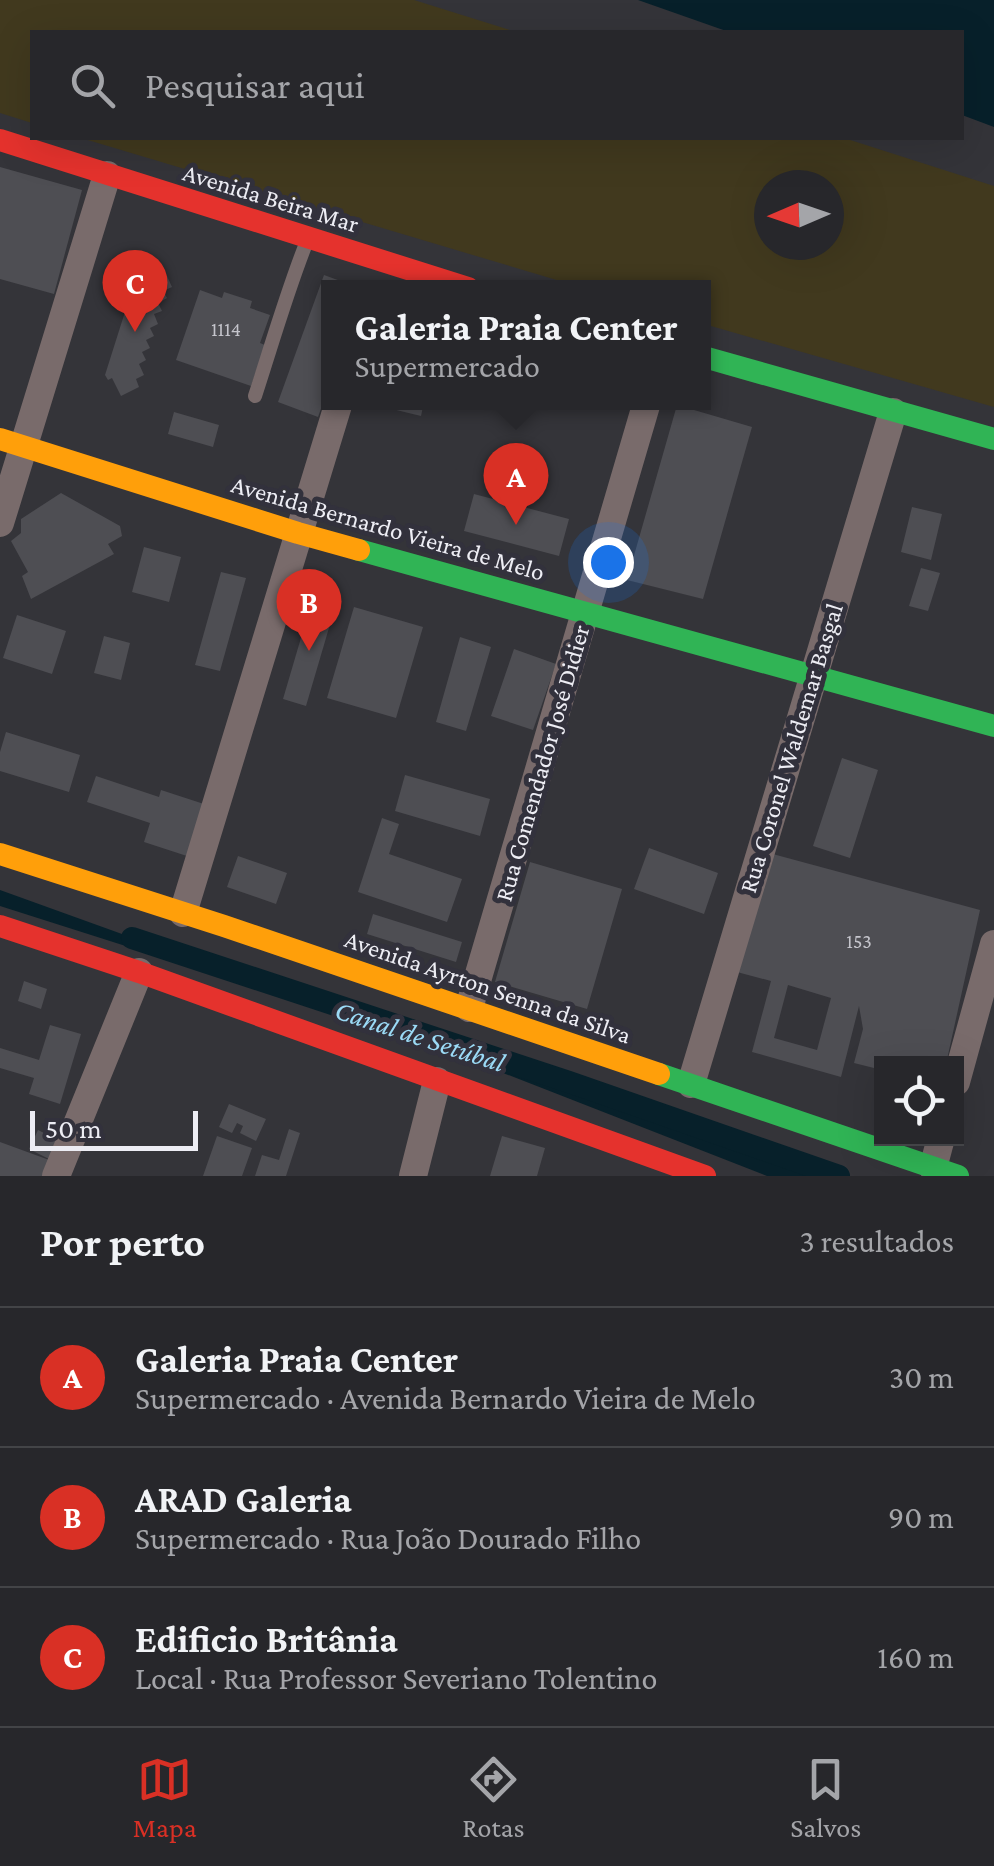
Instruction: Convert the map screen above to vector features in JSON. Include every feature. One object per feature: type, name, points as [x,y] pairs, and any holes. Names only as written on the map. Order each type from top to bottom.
[{"type":"main road","name":"Avenida Beira Mar","points":[[0,140],[308,238],[379,275],[413,280]]},
{"type":"main road","points":[[711,360],[994,438]]},
{"type":"main road","name":"Avenida Bernardo Vieira de Melo","points":[[12,443],[298,533],[994,726]]},
{"type":"main road","name":"Avenida Ayrton Senna da Silva","points":[[0,854],[470,1008],[945,1172]]},
{"type":"main road","points":[[0,926],[390,1061],[675,1171],[705,1176]]},
{"type":"street","points":[[0,523],[12,443],[107,175]]},
{"type":"street","points":[[183,913],[336,410]]},
{"type":"street","name":"Rua Comendador José Didier","points":[[470,1008],[644,410]]},
{"type":"street","name":"Rua Coronel Waldemar Basgal","points":[[691,1084],[893,412]]},
{"type":"street","points":[[963,1056],[994,944]]},
{"type":"street","points":[[56,1176],[139,972]]},
{"type":"street","points":[[413,1176],[437,1080]]},
{"type":"street","points":[[942,1146],[945,1172]]},
{"type":"lane","points":[[254,396],[308,238]]},
{"type":"sand","points":[[0,0],[414,0],[510,30],[30,30],[30,122],[0,113]]},
{"type":"sand","points":[[88,140],[850,140],[994,186],[994,407],[711,326],[711,280],[557,280]]},
{"type":"water","points":[[638,0],[994,0],[994,127],[964,116],[964,30],[723,30]]},
{"type":"water","points":[[0,890],[834,1176],[767,1176],[411,1037],[0,906]]},
{"type":"building","points":[[0,167],[82,190],[54,294],[0,279]]},
{"type":"building","points":[[137,274],[150,274],[158,280],[167,276],[172,287],[163,291],[167,298],[158,303],[162,311],[154,314],[158,324],[150,328],[154,336],[146,340],[150,348],[142,352],[146,360],[139,364],[144,375],[136,379],[139,387],[121,396],[112,378],[108,380],[105,375]]},
{"type":"building","points":[[321,283],[318,417],[278,402]]},
{"type":"building","points":[[200,290],[222,298],[224,292],[252,301],[250,308],[270,315],[251,386],[176,360]]},
{"type":"building","points":[[396,410],[422,410],[421,416]]},
{"type":"building","points":[[676,410],[694,410],[752,427],[703,599],[627,580]]},
{"type":"building","points":[[174,412],[219,425],[213,447],[168,434]]},
{"type":"building","points":[[61,493],[120,526],[122,536],[108,544],[114,554],[31,599],[22,576],[28,572],[11,541],[21,533],[21,519]]},
{"type":"building","points":[[474,494],[569,519],[559,556],[464,531]]},
{"type":"building","points":[[912,507],[942,514],[931,560],[901,552]]},
{"type":"building","points":[[144,547],[181,557],[169,602],[132,592]]},
{"type":"building","points":[[921,568],[940,573],[928,611],[909,606]]},
{"type":"building","points":[[221,572],[246,578],[220,671],[195,665]]},
{"type":"building","points":[[313,597],[336,604],[306,706],[283,699]]},
{"type":"building","points":[[354,607],[423,627],[396,718],[327,698]]},
{"type":"building","points":[[17,615],[66,631],[52,674],[3,658]]},
{"type":"building","points":[[104,636],[130,643],[121,680],[94,673]]},
{"type":"building","points":[[460,637],[491,647],[466,731],[436,722]]},
{"type":"building","points":[[514,649],[556,664],[533,730],[491,716]]},
{"type":"building","points":[[6,732],[80,755],[69,792],[0,771]]},
{"type":"building","points":[[842,758],[878,770],[850,858],[813,846]]},
{"type":"building","points":[[405,775],[490,799],[480,836],[395,811]]},
{"type":"building","points":[[96,776],[159,797],[161,790],[207,805],[190,857],[144,842],[150,823],[87,802]]},
{"type":"building","points":[[382,818],[399,824],[389,854],[462,879],[447,922],[358,892]]},
{"type":"building","points":[[649,848],[718,873],[704,914],[634,889]]},
{"type":"building","points":[[769,853],[980,910],[948,1056],[874,1056],[874,1068],[854,1063],[863,1029],[859,1006],[841,1077],[752,1052],[771,981],[737,972]],"holes":[[[788,985],[831,998],[817,1050],[774,1038]]]},
{"type":"building","points":[[238,856],[287,873],[276,904],[227,887]]},
{"type":"building","points":[[530,862],[622,889],[587,1009],[495,982]]},
{"type":"building","points":[[373,914],[462,942],[456,962],[367,934]]},
{"type":"building","points":[[24,981],[47,989],[41,1009],[18,1001]]},
{"type":"building","points":[[50,1025],[81,1034],[60,1104],[29,1094],[34,1078],[0,1068],[0,1048],[39,1060]]},
{"type":"building","points":[[229,1104],[266,1119],[256,1141],[240,1133],[243,1126],[237,1123],[232,1133],[219,1127]]},
{"type":"building","points":[[289,1129],[300,1133],[286,1176],[255,1176],[262,1155],[279,1160]]},
{"type":"building","points":[[38,1130],[60,1141],[51,1160],[29,1149]]},
{"type":"building","points":[[217,1136],[252,1148],[242,1176],[203,1176]]},
{"type":"building","points":[[502,1136],[545,1148],[537,1176],[490,1176]]},
{"type":"building","points":[[0,1142],[52,1161],[46,1176],[0,1176]]},
{"type":"waterway","name":"Canal de Setúbal","points":[[132,938],[839,1176]]},
{"type":"traffic: fast","points":[[711,359],[994,439]]},
{"type":"traffic: fast","points":[[359,550],[994,726]]},
{"type":"traffic: fast","points":[[659,1074],[958,1176]]},
{"type":"traffic: slow","points":[[0,439],[359,550]]},
{"type":"traffic: slow","points":[[0,854],[659,1074]]},
{"type":"traffic: jam","points":[[0,140],[443,280]]},
{"type":"traffic: jam","points":[[0,926],[139,972],[705,1176]]},
{"type":"place","name":"Edificio Britânia","points":[[135,332]]},
{"type":"place","name":"Galeria Praia Center","points":[[516,525]]},
{"type":"place","name":"ARAD Galeria","points":[[309,651]]}]
